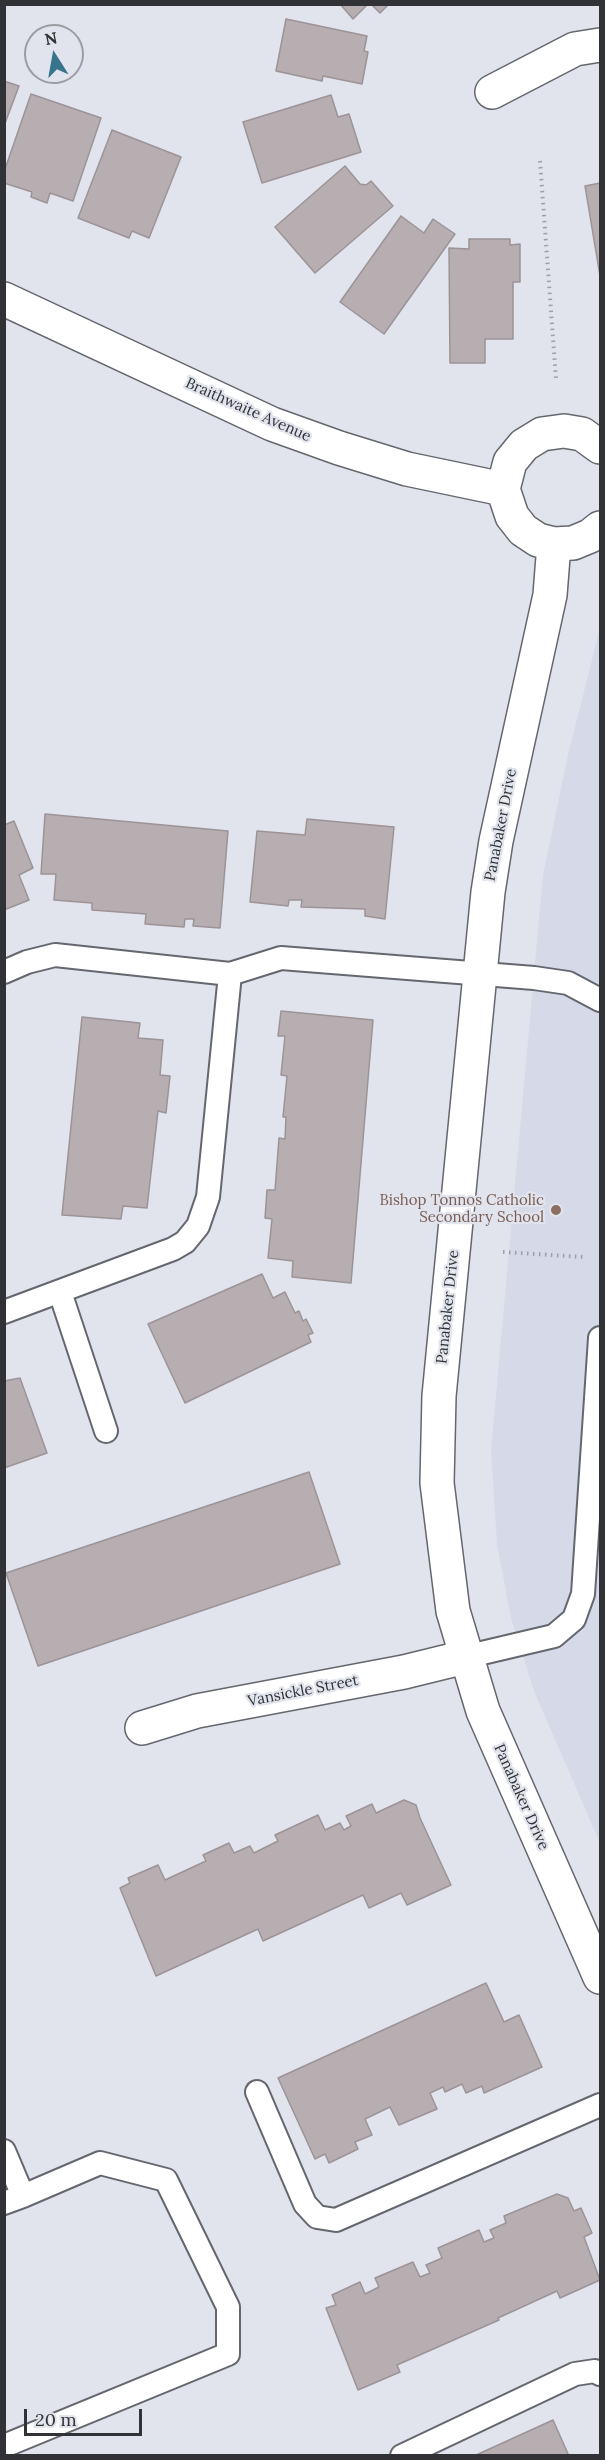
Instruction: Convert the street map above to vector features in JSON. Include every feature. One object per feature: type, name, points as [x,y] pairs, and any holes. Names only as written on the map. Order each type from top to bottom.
[{"type":"street","points":[[492,92],[575,49],[600,45]]},
{"type":"street","name":"Braithwaite Avenue","points":[[4,299],[272,424],[407,469],[503,489]]},
{"type":"street","points":[[600,447],[582,434],[564,431],[542,434],[524,445],[510,462],[503,489],[512,516],[523,530],[538,540],[554,544],[573,543],[590,536],[600,528]]},
{"type":"street","name":"Panabaker Drive","points":[[554,544],[550,595],[496,841],[480,974],[440,1384],[437,1483],[453,1611],[465,1657],[483,1711],[600,1977]]},
{"type":"street","name":"Vansickle Street","points":[[142,1728],[197,1711],[465,1657]]},
{"type":"lane","points":[[4,972],[27,962],[55,955],[230,974],[281,958],[534,978],[568,983],[600,1000]]},
{"type":"lane","points":[[4,1312],[173,1249],[185,1242],[198,1226],[208,1197],[230,974]]},
{"type":"lane","points":[[60,1292],[106,1431]]},
{"type":"lane","points":[[465,1657],[554,1636],[574,1619],[583,1594],[600,1338]]},
{"type":"lane","points":[[257,2092],[305,2204],[318,2217],[336,2220],[600,2105]]},
{"type":"lane","points":[[4,2151],[14,2199],[100,2163],[165,2180],[228,2307],[228,2354],[4,2446]]},
{"type":"lane","points":[[402,2456],[575,2374],[595,2371],[600,2374]]},
{"type":"path","points":[[540,161],[556,379]]},
{"type":"path","points":[[503,1252],[582,1257]]},
{"type":"shaded area","name":"Bishop Tonnos Catholic Secondary School","points":[[600,628],[600,1843],[534,1691],[511,1618],[497,1544],[491,1450],[543,875],[568,755]]},
{"type":"building","points":[[340,4],[368,4],[353,19]]},
{"type":"building","points":[[371,4],[389,4],[380,13]]},
{"type":"building","points":[[286,19],[367,36],[364,51],[368,52],[362,84],[323,76],[322,81],[276,71]]},
{"type":"building","points":[[4,81],[19,86],[4,126]]},
{"type":"building","points":[[31,94],[101,118],[73,201],[50,193],[47,203],[31,197],[32,192],[4,183],[4,172]]},
{"type":"building","points":[[331,95],[338,117],[349,114],[361,152],[262,183],[243,122]]},
{"type":"building","points":[[112,130],[181,157],[149,238],[132,231],[129,238],[78,218]]},
{"type":"building","points":[[345,166],[360,184],[366,185],[371,181],[393,206],[315,273],[275,227]]},
{"type":"building","points":[[600,183],[600,276],[585,186]]},
{"type":"building","points":[[401,216],[424,233],[433,219],[455,234],[384,334],[340,302]]},
{"type":"building","points":[[469,239],[510,239],[510,245],[520,244],[520,282],[513,282],[513,339],[485,339],[485,363],[450,363],[449,248],[469,249]]},
{"type":"building","points":[[45,814],[228,831],[220,928],[193,926],[194,919],[185,919],[184,927],[145,924],[146,914],[92,910],[92,903],[54,900],[56,874],[41,874]]},
{"type":"building","points":[[307,819],[394,827],[385,919],[365,916],[365,909],[301,907],[302,900],[289,900],[288,906],[250,902],[257,831],[305,835]]},
{"type":"building","points":[[14,821],[33,868],[19,875],[29,900],[4,910],[4,825]]},
{"type":"building","points":[[281,1011],[373,1020],[351,1283],[292,1277],[293,1261],[268,1258],[272,1219],[265,1218],[267,1190],[275,1190],[279,1138],[285,1139],[286,1117],[283,1117],[287,1076],[281,1075],[285,1036],[278,1036]]},
{"type":"building","points":[[82,1017],[140,1023],[138,1038],[163,1040],[160,1075],[170,1076],[166,1113],[158,1111],[147,1208],[123,1206],[121,1219],[62,1215]]},
{"type":"building","points":[[262,1274],[273,1298],[285,1292],[295,1313],[299,1311],[303,1321],[306,1319],[313,1333],[308,1335],[311,1342],[185,1403],[148,1324]]},
{"type":"building","points":[[20,1378],[47,1453],[4,1468],[4,1381]]},
{"type":"building","points":[[309,1472],[340,1564],[38,1666],[6,1573]]},
{"type":"building","points":[[404,1800],[416,1805],[451,1885],[407,1905],[401,1893],[369,1908],[363,1895],[263,1941],[258,1929],[156,1976],[120,1888],[130,1883],[128,1878],[158,1865],[165,1880],[206,1861],[203,1855],[229,1843],[234,1853],[250,1846],[254,1853],[278,1841],[275,1835],[318,1815],[325,1830],[340,1823],[344,1830],[351,1826],[346,1816],[372,1804],[376,1813]]},
{"type":"building","points":[[486,1983],[504,2022],[519,2015],[542,2067],[484,2093],[482,2086],[466,2093],[462,2084],[445,2092],[443,2087],[430,2093],[437,2109],[399,2125],[390,2107],[365,2119],[372,2135],[355,2142],[358,2149],[329,2163],[325,2154],[315,2159],[278,2078]]},
{"type":"building","points":[[557,2194],[568,2198],[574,2211],[581,2208],[592,2233],[584,2237],[600,2280],[560,2298],[557,2291],[498,2318],[499,2320],[397,2365],[400,2372],[358,2390],[326,2308],[336,2305],[332,2295],[360,2282],[365,2294],[379,2287],[375,2278],[413,2262],[420,2277],[430,2273],[426,2265],[442,2258],[438,2248],[479,2230],[484,2242],[494,2238],[490,2230],[506,2223],[504,2216]]},
{"type":"building","points":[[553,2420],[569,2456],[474,2456]]},
{"type":"place","name":"Bishop Tonnos Catholic Secondary School","points":[[556,1210]]}]
